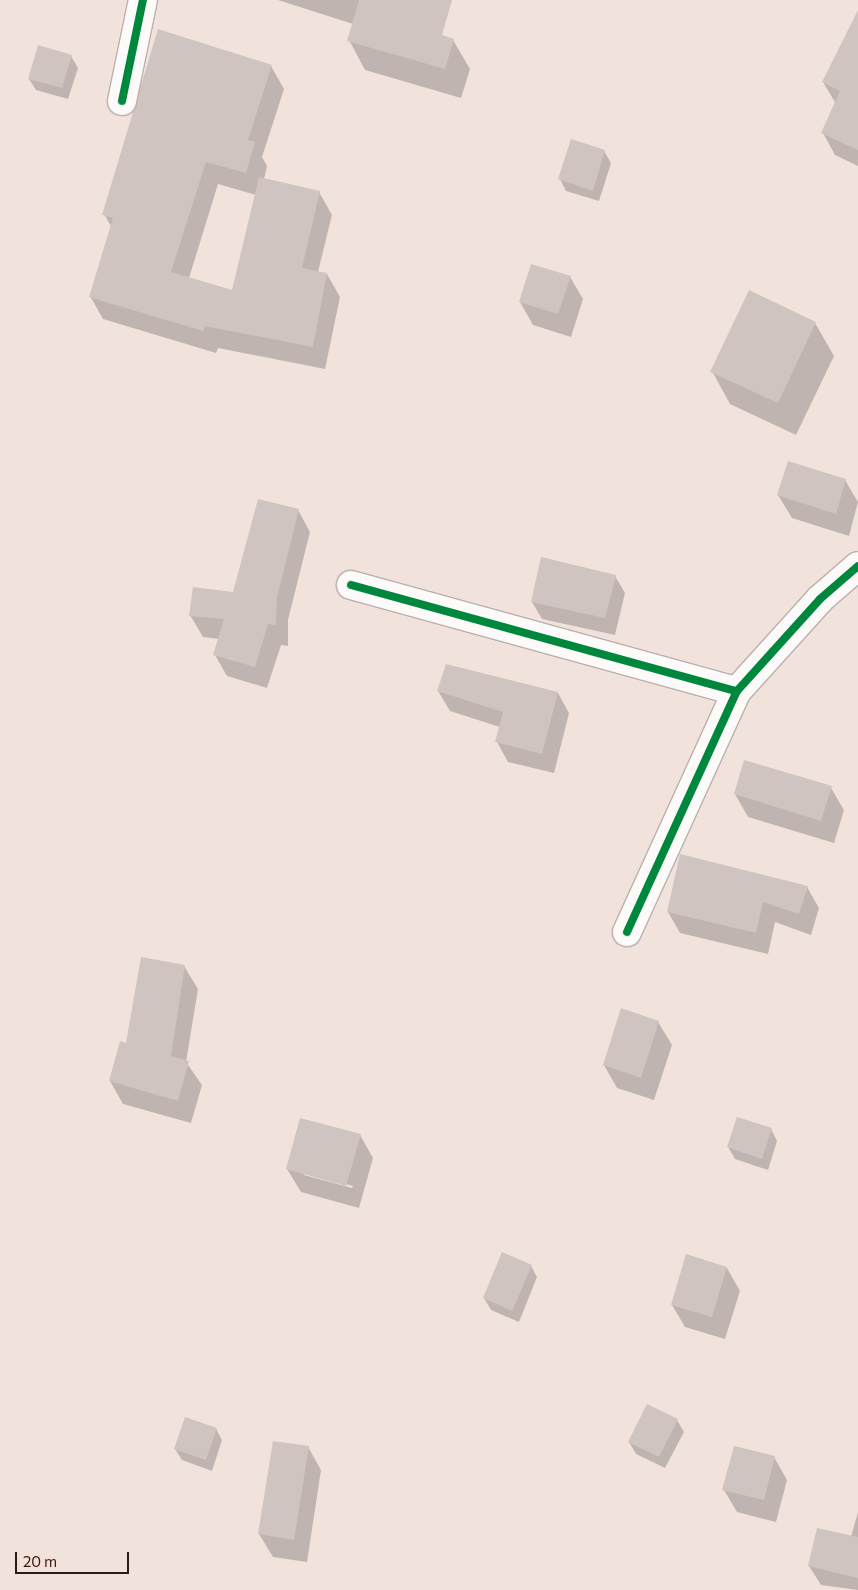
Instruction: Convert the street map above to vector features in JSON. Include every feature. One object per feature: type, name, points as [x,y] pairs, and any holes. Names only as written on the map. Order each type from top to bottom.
[{"type":"street","points":[[122,101],[143,0]]},
{"type":"street","points":[[628,932],[737,690],[820,599],[858,566]]},
{"type":"street","points":[[351,585],[737,690]]},
{"type":"building","points":[[359,0],[452,0],[442,35],[454,39],[445,69],[347,41]]},
{"type":"building","points":[[858,10],[858,150],[821,133],[840,91],[822,82]]},
{"type":"building","points":[[158,29],[272,65],[248,140],[255,142],[246,173],[206,162],[171,272],[232,290],[259,177],[320,191],[302,268],[327,273],[313,347],[205,326],[203,331],[89,297],[113,218],[102,215]]},
{"type":"building","points":[[38,45],[72,55],[62,88],[28,79]]},
{"type":"building","points":[[571,139],[605,150],[593,191],[558,179]]},
{"type":"building","points":[[531,264],[571,276],[558,314],[519,302]]},
{"type":"building","points":[[749,290],[816,322],[778,403],[710,372]]},
{"type":"building","points":[[788,461],[846,479],[836,514],[777,495]]},
{"type":"building","points":[[258,499],[299,509],[277,597],[276,625],[268,624],[255,667],[213,655],[224,619],[189,616],[193,587],[233,592]]},
{"type":"building","points":[[541,557],[616,575],[605,618],[531,602]]},
{"type":"building","points":[[446,664],[558,692],[542,754],[495,742],[503,712],[437,691]]},
{"type":"building","points":[[744,760],[832,786],[821,821],[734,794]]},
{"type":"building","points":[[680,854],[808,886],[799,914],[763,902],[756,933],[667,912]]},
{"type":"building","points":[[141,957],[185,965],[171,1056],[189,1061],[178,1101],[109,1081],[120,1041],[126,1043]]},
{"type":"building","points":[[621,1008],[659,1021],[641,1078],[603,1065]]},
{"type":"building","points":[[737,1117],[772,1128],[762,1159],[727,1147]]},
{"type":"building","points":[[300,1118],[361,1134],[346,1186],[286,1169]]},
{"type":"building","points":[[502,1252],[532,1265],[512,1311],[483,1298]]},
{"type":"building","points":[[686,1254],[727,1267],[712,1317],[671,1305]]},
{"type":"building","points":[[647,1404],[678,1419],[659,1457],[628,1442]]},
{"type":"building","points":[[185,1417],[217,1428],[206,1460],[174,1449]]},
{"type":"building","points":[[273,1441],[309,1446],[294,1540],[258,1534]]},
{"type":"building","points":[[734,1446],[775,1456],[764,1500],[722,1490]]},
{"type":"building","points":[[817,1528],[858,1537],[858,1578],[808,1566]]},
{"type":"cycle path","points":[[122,101],[143,0]]},
{"type":"cycle path","points":[[627,932],[737,691],[820,599],[858,566]]},
{"type":"cycle path","points":[[351,585],[737,691]]}]
